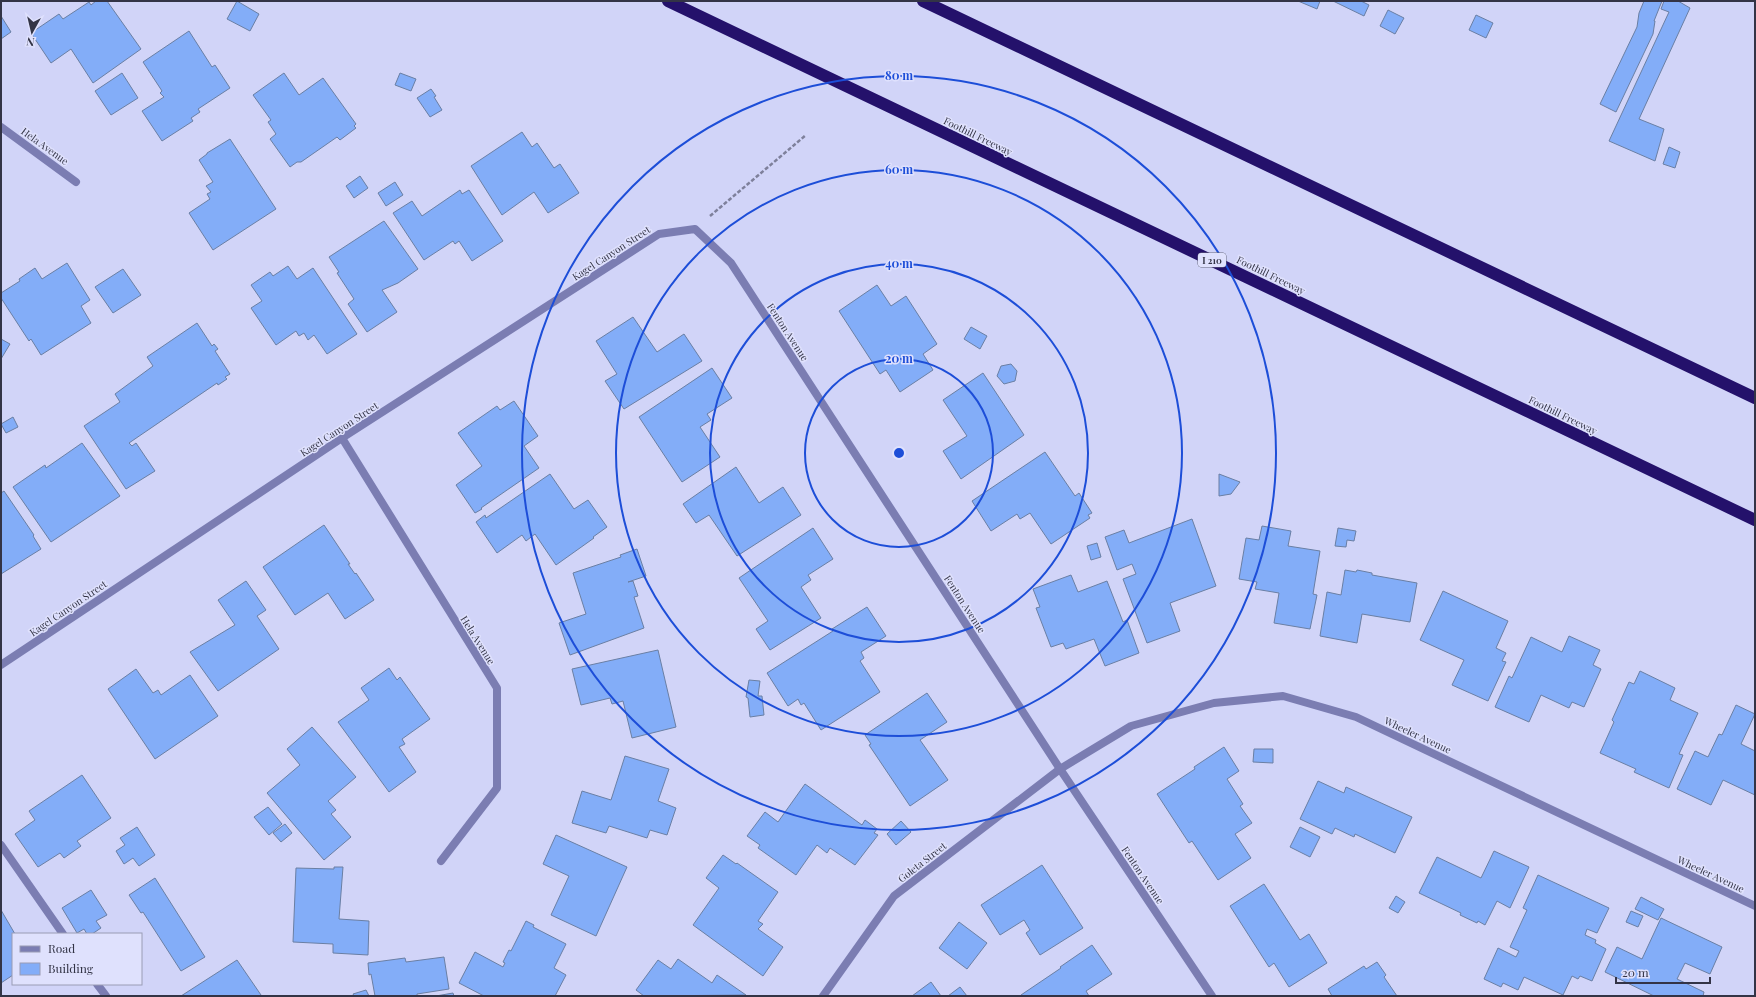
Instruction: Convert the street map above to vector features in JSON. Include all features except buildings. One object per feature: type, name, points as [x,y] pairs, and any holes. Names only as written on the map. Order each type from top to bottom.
[{"type":"highway","name":"Foothill Freeway","points":[[668,1],[1755,520]]},
{"type":"highway","points":[[923,1],[1755,398]]},
{"type":"street","name":"Hela Avenue","points":[[1,127],[76,182]]},
{"type":"street","name":"Kagel Canyon Street","points":[[1,665],[342,438],[659,234],[695,229]]},
{"type":"street","name":"Fenton Avenue","points":[[695,229],[731,263],[1060,769],[1212,996]]},
{"type":"street","name":"Hela Avenue","points":[[342,438],[497,688],[497,788],[441,861]]},
{"type":"street","name":"Wheeler Avenue","points":[[1060,769],[1131,726],[1214,704],[1283,696],[1356,717],[1755,906]]},
{"type":"street","name":"Goleta Street","points":[[823,996],[894,896],[1060,769]]},
{"type":"street","points":[[1,845],[62,933]]},
{"type":"street","points":[[98,985],[106,996]]},
{"type":"path","points":[[695,229],[806,135]]}]
